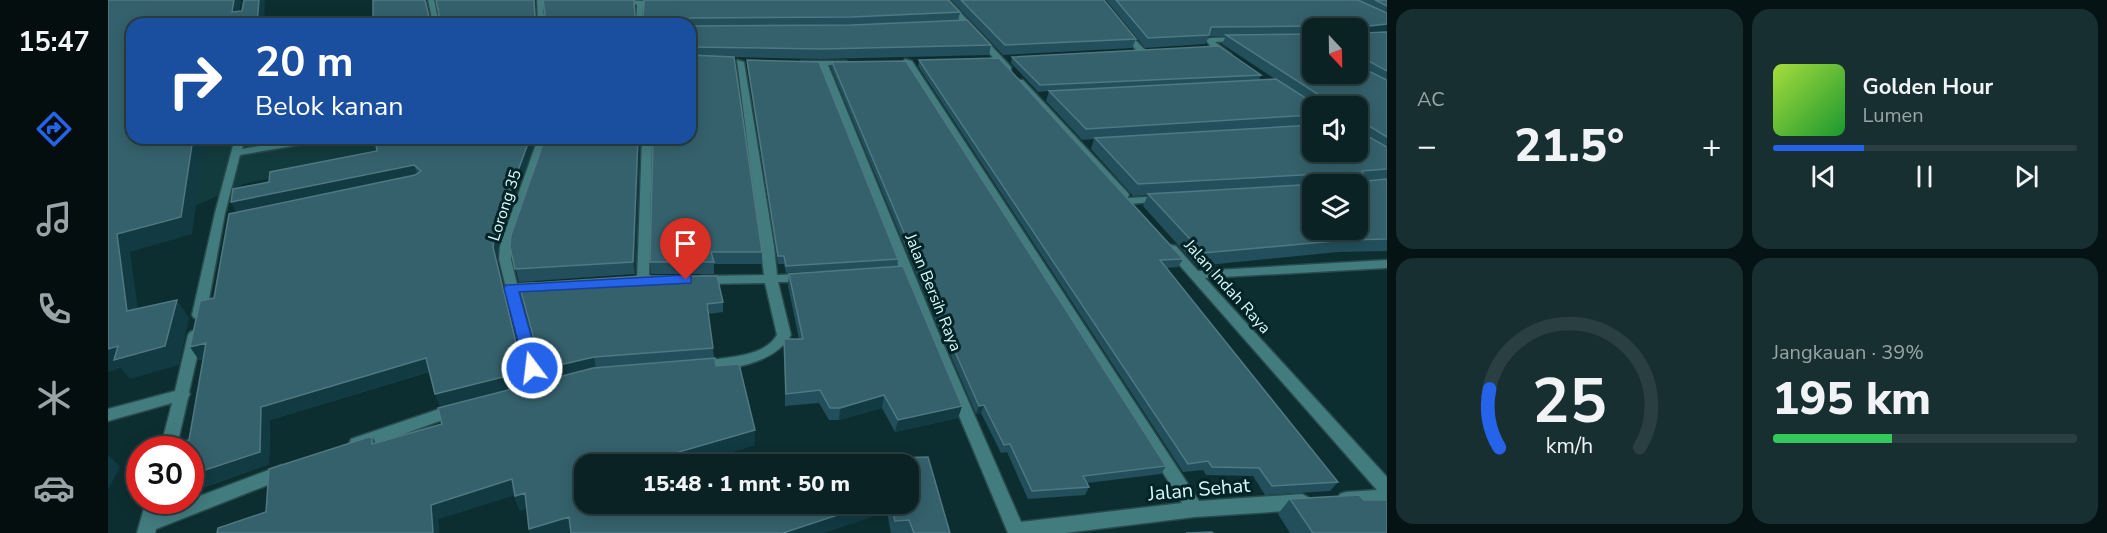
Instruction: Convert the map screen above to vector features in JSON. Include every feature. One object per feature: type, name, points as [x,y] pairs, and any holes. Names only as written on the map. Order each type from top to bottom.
[{"type":"street","points":[[431,0],[435,18]]},
{"type":"street","points":[[540,0],[541,18]]},
{"type":"street","points":[[632,0],[640,4],[672,3]]},
{"type":"street","points":[[942,1],[962,25],[1040,97],[1085,144],[1133,205],[1175,198]]},
{"type":"street","points":[[639,18],[640,4]]},
{"type":"street","points":[[1121,26],[1142,52]]},
{"type":"street","points":[[1235,61],[1216,48],[1210,39],[1253,39]]},
{"type":"street","points":[[1206,49],[1216,48]]},
{"type":"street","points":[[1130,53],[1152,52]]},
{"type":"street","points":[[908,61],[1195,509]]},
{"type":"street","points":[[689,368],[734,363],[779,344],[784,334],[771,280],[768,246],[735,62],[752,62]]},
{"type":"street","points":[[800,63],[855,63]]},
{"type":"street","name":"Jalan Bersih Raya","points":[[824,63],[902,273],[1016,532]]},
{"type":"street","points":[[172,436],[223,223],[239,144]]},
{"type":"street","points":[[238,153],[288,144]]},
{"type":"street","name":"Lorong 35","points":[[541,144],[506,246],[505,259],[532,389],[557,383]]},
{"type":"street","points":[[643,280],[647,144]]},
{"type":"street","name":"Jalan Indah Raya","points":[[1166,242],[1387,489]]},
{"type":"street","points":[[1196,275],[1387,264]]},
{"type":"street","points":[[690,280],[771,280],[816,277]]},
{"type":"street","points":[[511,288],[544,286]]},
{"type":"street","points":[[108,415],[183,394]]},
{"type":"street","points":[[345,448],[468,406]]},
{"type":"street","points":[[147,529],[301,465]]},
{"type":"street","name":"Jalan Sehat","points":[[1016,532],[1195,509],[1387,496]]},
{"type":"street","points":[[147,529],[151,514]]},
{"type":"shaded area","points":[[108,0],[126,18],[126,144],[419,144],[421,151],[246,183],[177,214],[108,229]]},
{"type":"building","points":[[108,0],[234,0],[232,12],[242,11],[244,0],[259,0],[258,18],[126,18],[126,144],[192,144],[181,217],[117,234],[127,311],[177,300],[165,346],[114,360],[118,346],[108,349]]},
{"type":"building","points":[[373,0],[425,0],[429,17],[439,15],[436,0],[534,0],[535,17],[545,15],[543,0],[634,0],[635,17],[643,17],[644,0],[948,0],[960,12],[852,17],[373,18]]},
{"type":"building","points":[[961,0],[1104,0],[1136,39],[1005,45]]},
{"type":"building","points":[[1116,0],[1358,0],[1387,13],[1387,24],[1368,26],[1368,18],[1302,18],[1302,26],[1211,27],[1209,35],[1148,38]]},
{"type":"building","points":[[1375,0],[1387,0],[1387,6]]},
{"type":"building","points":[[967,20],[991,45],[822,49],[696,47],[696,26],[852,25]]},
{"type":"building","points":[[1387,32],[1387,71],[1368,61],[1368,33]]},
{"type":"building","points":[[1302,34],[1302,84],[1368,84],[1368,71],[1387,80],[1387,137],[1368,125],[1368,96],[1319,96],[1226,35]]},
{"type":"building","points":[[1219,46],[1261,75],[1040,85],[1012,57]]},
{"type":"building","points":[[696,55],[734,57],[762,252],[711,252],[714,262],[650,262],[653,144],[696,144]]},
{"type":"building","points":[[999,58],[1183,259],[1160,260],[1338,482],[1272,486],[1259,468],[1212,467],[1208,461],[1188,464],[919,60]]},
{"type":"building","points":[[747,60],[819,62],[898,259],[786,266],[784,256],[778,256]]},
{"type":"building","points":[[906,61],[1166,466],[1083,476],[1089,487],[1032,491],[1010,444],[1004,445],[984,405],[979,406],[832,62]]},
{"type":"building","points":[[1276,79],[1302,96],[1302,116],[1086,129],[1049,91]]},
{"type":"building","points":[[1302,126],[1302,162],[1368,162],[1368,136],[1387,147],[1387,169],[1362,171],[1363,174],[1302,174],[1138,184],[1095,138]]},
{"type":"building","points":[[376,144],[528,144],[495,233],[493,247],[523,372],[435,394],[426,358],[261,407],[260,452],[204,470],[204,436],[190,436],[206,343],[190,347],[200,301],[214,298],[229,214],[415,175],[421,171],[414,165],[231,202],[233,189],[269,182],[270,172],[377,151]]},
{"type":"building","points":[[543,144],[638,144],[633,262],[515,269],[510,247],[511,235]]},
{"type":"building","points":[[1387,179],[1387,239],[1368,239],[1368,181]]},
{"type":"building","points":[[1302,185],[1302,240],[1346,240],[1203,253],[1148,194]]},
{"type":"building","points":[[903,266],[962,406],[898,420],[884,395],[840,408],[830,408],[820,390],[786,394],[784,339],[803,339],[789,274]]},
{"type":"building","points":[[642,276],[717,276],[723,302],[707,304],[713,348],[594,357],[542,369],[519,284]]},
{"type":"building","points":[[715,358],[716,366],[739,364],[755,430],[672,454],[574,454],[574,514],[841,514],[783,533],[571,533],[569,517],[529,529],[525,493],[515,496],[512,479],[431,505],[433,533],[217,533],[218,528],[266,512],[269,469],[372,436],[372,444],[442,424],[438,408],[593,368]]},
{"type":"building","points":[[919,457],[928,457],[950,533],[914,533],[909,520],[895,521],[893,514],[919,514]]},
{"type":"building","points":[[1359,495],[1364,500],[1387,500],[1387,533],[1313,533],[1290,499]]},
{"type":"route","points":[[532,368],[511,288],[643,280],[686,280]]}]
